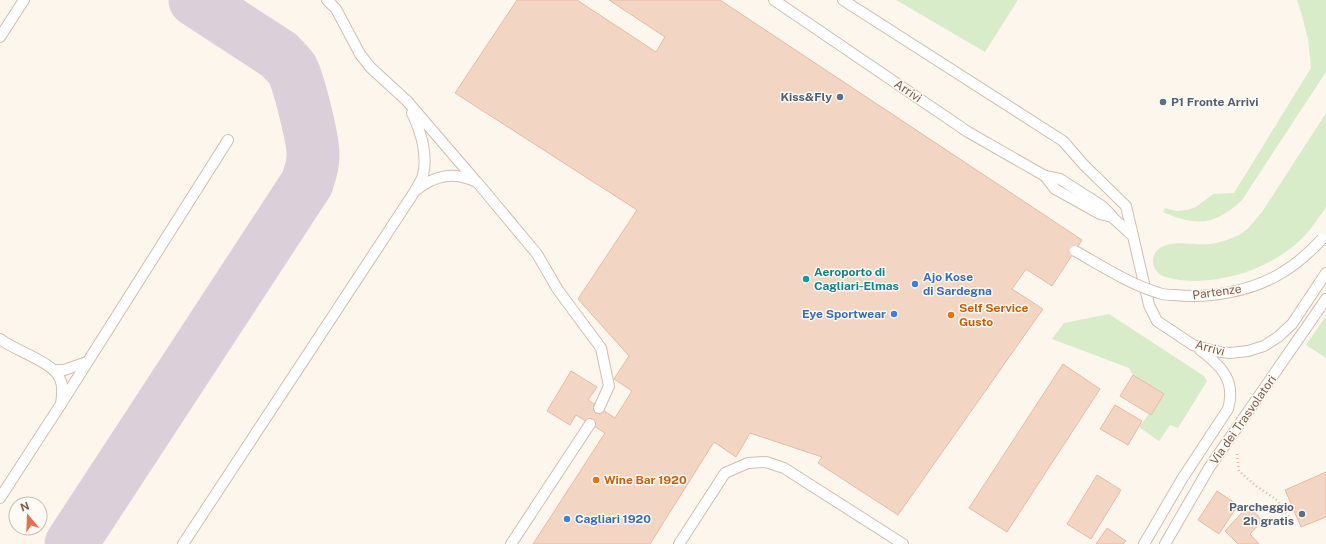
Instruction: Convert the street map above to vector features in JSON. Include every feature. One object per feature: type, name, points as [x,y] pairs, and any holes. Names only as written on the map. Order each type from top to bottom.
[{"type":"lane","points":[[0,37],[24,0]]},
{"type":"lane","points":[[327,0],[336,9],[360,54],[370,67],[407,102],[537,254],[558,290],[601,348],[610,386],[599,408]]},
{"type":"lane","name":"Arrivi","points":[[774,0],[968,132],[1045,176],[1054,189],[1100,214],[1112,217],[1134,236],[1149,304],[1157,321],[1194,345],[1214,351],[1230,353],[1248,351],[1264,346],[1278,337],[1292,324],[1326,273]]},
{"type":"lane","points":[[843,0],[1063,142],[1126,206],[1134,236]]},
{"type":"lane","points":[[183,544],[415,191],[423,176],[424,153],[418,125],[407,102]]},
{"type":"lane","points":[[0,498],[228,140]]},
{"type":"lane","points":[[415,191],[423,184],[436,178],[452,176],[465,177],[477,182]]},
{"type":"lane","name":"Partenze","points":[[1075,251],[1119,276],[1161,294],[1201,297],[1229,293],[1253,286],[1281,273],[1303,258],[1324,236]]},
{"type":"lane","name":"Via dei Trasvolatori","points":[[1165,544],[1210,468],[1326,299]]},
{"type":"lane","points":[[0,339],[55,370],[61,379],[63,392],[61,404]]},
{"type":"lane","points":[[1144,544],[1182,479],[1228,410],[1231,398],[1230,388],[1226,376],[1210,357],[1194,345]]},
{"type":"lane","points":[[55,370],[64,370],[87,362]]},
{"type":"lane","points":[[511,544],[590,424]]},
{"type":"lane","points":[[679,544],[724,473],[748,463],[766,462],[784,468],[903,544]]},
{"type":"path","points":[[1236,448],[1239,472],[1277,500],[1292,521]]},
{"type":"green space","points":[[896,0],[1018,0],[985,52]]},
{"type":"green space","points":[[1297,0],[1326,0],[1326,72],[1242,200],[1223,215],[1205,221],[1186,220],[1163,212],[1165,208],[1177,211],[1196,207],[1213,194],[1234,193],[1311,68],[1308,39]]},
{"type":"green space","points":[[1326,113],[1326,207],[1305,235],[1291,248],[1275,259],[1238,275],[1199,281],[1180,280],[1165,277],[1156,271],[1153,264],[1154,255],[1160,248],[1166,245],[1181,243],[1204,244],[1224,241],[1239,235],[1251,225],[1262,212]]},
{"type":"green space","points":[[1109,314],[1204,376],[1207,381],[1178,428],[1170,425],[1159,441],[1139,427],[1164,394],[1133,375],[1129,368],[1052,339],[1064,323]]},
{"type":"green space","points":[[1326,316],[1326,358],[1306,345]]},
{"type":"building","name":"Aeroporto di Cagliari-Elmas","points":[[517,0],[577,0],[656,52],[665,37],[609,0],[720,0],[1082,240],[1052,286],[1026,269],[1012,289],[1043,309],[898,515],[818,463],[822,457],[750,433],[736,457],[714,442],[650,544],[533,544],[605,433],[576,415],[570,425],[547,411],[571,371],[597,387],[588,400],[615,418],[632,391],[614,379],[629,356],[578,299],[637,210],[455,93]]},
{"type":"building","points":[[1063,364],[1100,389],[1007,532],[969,508]]},
{"type":"building","points":[[1133,375],[1164,394],[1151,415],[1120,396]]},
{"type":"building","points":[[1115,405],[1142,421],[1128,445],[1100,429]]},
{"type":"building","points":[[1326,472],[1326,517],[1301,527],[1285,490]]},
{"type":"building","points":[[1097,475],[1121,490],[1091,539],[1067,524]]},
{"type":"building","points":[[1217,491],[1238,505],[1219,534],[1198,520]]},
{"type":"building","points":[[1249,505],[1262,521],[1250,534],[1259,544],[1238,544],[1225,531]]},
{"type":"building","points":[[1107,528],[1126,541],[1123,544],[1096,544]]},
{"type":"taxiway","points":[[71,544],[307,183],[312,167],[313,149],[309,126],[292,69],[279,55],[195,0]]},
{"type":"place","name":"Kiss&Fly","points":[[840,97]]},
{"type":"place","name":"P1 Fronte Arrivi","points":[[1163,102]]},
{"type":"place","name":"Aeroporto di Cagliari-Elmas","points":[[806,279]]},
{"type":"place","name":"Ajo Kose di Sardegna","points":[[915,284]]},
{"type":"place","name":"Eye Sportwear","points":[[894,314]]},
{"type":"place","name":"Self Service Gusto","points":[[951,315]]},
{"type":"place","name":"Wine Bar 1920","points":[[596,480]]},
{"type":"place","name":"Parcheggio 2h gratis","points":[[1302,514]]},
{"type":"place","name":"Cagliari 1920","points":[[567,519]]}]
